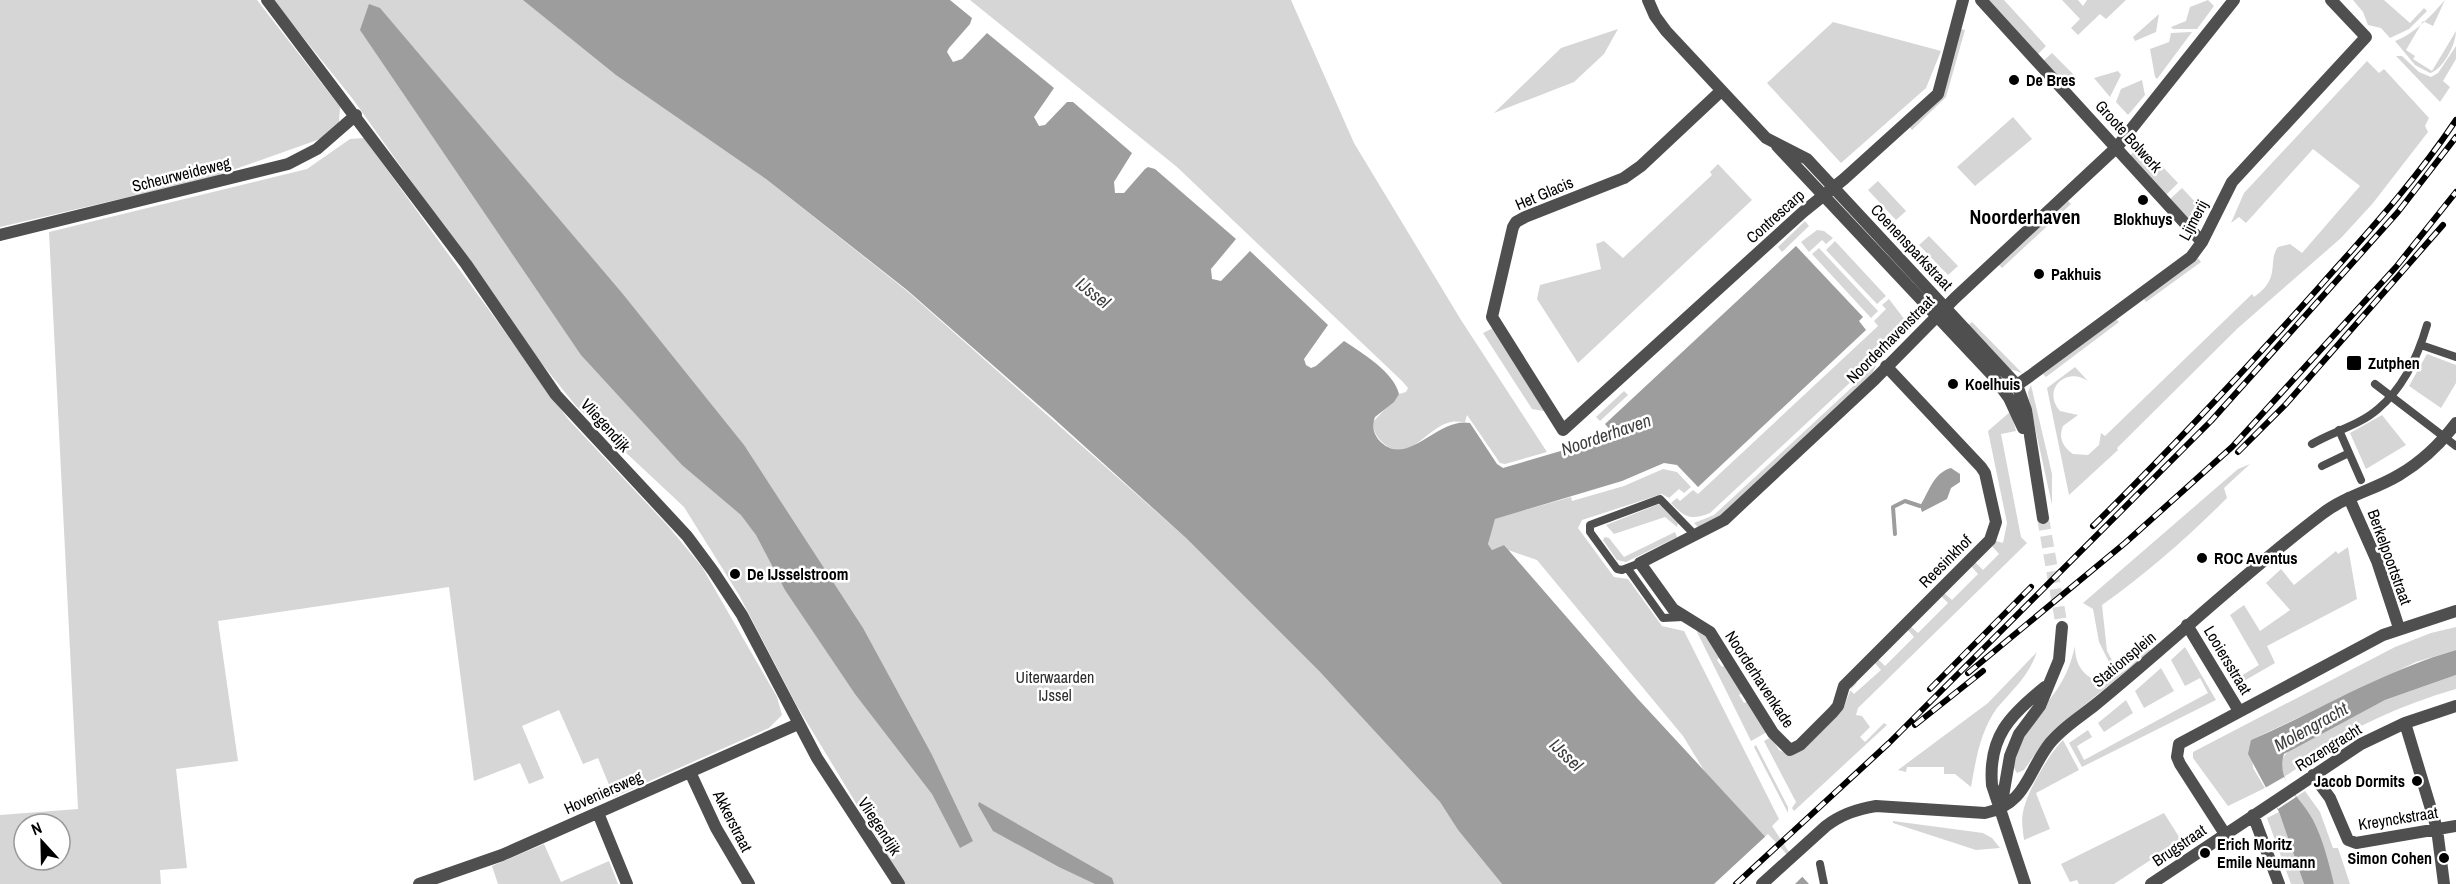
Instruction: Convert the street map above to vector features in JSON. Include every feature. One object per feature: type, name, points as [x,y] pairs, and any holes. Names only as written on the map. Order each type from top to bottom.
[{"type":"street","name":"Vliegendijk","points":[[267,0],[356,115],[466,264],[556,395],[687,536],[713,571],[742,615],[825,772],[899,884]]},
{"type":"street","name":"Coenensparkstraat","points":[[1648,0],[1666,32],[1766,138],[1807,159],[1839,183],[1993,376],[2009,398],[2028,441]]},
{"type":"street","name":"Contrescarp","points":[[1563,430],[1938,94],[1963,0]]},
{"type":"street","name":"Groote Bolwerk","points":[[1981,0],[2202,242]]},
{"type":"street","name":"Noorderhavenstraat","points":[[1640,563],[1724,520],[2117,147],[2234,0]]},
{"type":"street","name":"Lijmerij","points":[[2017,385],[2191,256],[2202,242],[2232,182],[2366,38],[2331,0]]},
{"type":"street","name":"Het Glacis","points":[[1563,430],[1492,317],[1513,227],[1516,222],[1525,218],[1624,178],[1721,91]]},
{"type":"street","name":"Scheurweideweg","points":[[0,235],[288,164],[317,149],[356,115]]},
{"type":"street","name":"Coenensparkstraat","points":[[1775,143],[1823,195],[2017,385],[2026,410],[2028,441]]},
{"type":"street","points":[[2312,444],[2378,410],[2402,383],[2421,345],[2427,325]]},
{"type":"street","points":[[2421,345],[2456,357]]},
{"type":"street","name":"Reesinkhof","points":[[1833,712],[1844,686],[1990,540],[1995,530],[1985,473],[1886,366]]},
{"type":"street","name":"Coenensparkstraat","points":[[1993,376],[2017,385]]},
{"type":"street","points":[[2375,384],[2389,397],[2456,446]]},
{"type":"street","name":"Stationsplein","points":[[2001,809],[2024,789],[2042,755],[2055,737],[2155,656],[2187,626],[2320,515],[2349,498],[2399,475],[2445,437],[2456,423]]},
{"type":"street","points":[[2339,430],[2361,480]]},
{"type":"street","points":[[2028,441],[2043,518]]},
{"type":"street","points":[[2322,466],[2349,453]]},
{"type":"street","name":"Berkelpoortstraat","points":[[2349,498],[2377,561],[2399,628]]},
{"type":"street","name":"Noorderhavenkade","points":[[1683,617],[1663,618],[1628,568],[1622,570],[1613,565],[1590,532],[1590,525],[1660,499],[1695,535]]},
{"type":"street","points":[[1628,568],[1640,563]]},
{"type":"street","name":"Noorderhavenkade","points":[[1640,563],[1673,609],[1710,632],[1773,733],[1790,750],[1800,746],[1833,712]]},
{"type":"street","points":[[2225,834],[2185,773],[2177,757],[2179,744],[2399,628],[2456,611]]},
{"type":"street","name":"Looiersstraat","points":[[2187,626],[2239,711]]},
{"type":"street","points":[[2001,809],[2010,756],[2019,734],[2040,706],[2045,687],[2059,660],[2062,627]]},
{"type":"street","points":[[2025,884],[1991,777],[1995,745],[2004,724],[2045,687]]},
{"type":"street","name":"Rozengracht","points":[[2225,834],[2361,744],[2405,723],[2456,706]]},
{"type":"street","points":[[2405,723],[2437,829],[2444,884]]},
{"type":"street","name":"Hoveniersweg","points":[[419,884],[502,855],[798,724]]},
{"type":"street","name":"Akkerstraat","points":[[690,772],[716,828],[748,884]]},
{"type":"street","name":"Kreynckstraat","points":[[2313,775],[2330,798],[2348,840],[2356,843],[2456,826]]},
{"type":"street","points":[[1762,884],[1836,818],[1860,808],[1876,806],[1984,813],[2001,809]]},
{"type":"street","points":[[2257,812],[2279,884]]},
{"type":"street","points":[[598,813],[627,884]]},
{"type":"street","name":"Brugstraat","points":[[2151,884],[2225,834]]},
{"type":"street","points":[[1820,864],[1824,884]]},
{"type":"green space","points":[[0,0],[257,0],[340,107],[339,122],[323,138],[210,178],[0,227]]},
{"type":"green space","name":"Uiterwaarden IJssel","points":[[273,0],[566,0],[750,142],[766,179],[907,291],[1186,538],[1320,672],[1440,802],[1458,830],[1502,884],[905,884],[797,706],[739,595],[684,507],[576,406],[539,360],[352,98]]},
{"type":"green space","points":[[970,0],[1291,0],[1354,143],[1461,320],[1547,452],[1505,464],[1500,463],[1467,415],[1465,422],[1442,425],[1409,448],[1391,449],[1382,442],[1375,433],[1373,422],[1399,394],[1406,392],[1408,388],[1402,381],[1177,167]]},
{"type":"green space","points":[[1985,0],[2004,0],[2046,46],[2037,55]]},
{"type":"green space","points":[[2062,0],[2078,0],[2083,6],[2087,0],[2126,0],[2106,19],[2100,14],[2078,35],[2071,28],[2080,19]]},
{"type":"green space","points":[[2208,0],[2214,6],[2197,29],[2173,29],[2171,27],[2186,21],[2190,7]]},
{"type":"green space","points":[[2353,0],[2384,0],[2410,23],[2424,8],[2427,11],[2409,29],[2390,38],[2381,28],[2368,25],[2363,12]]},
{"type":"green space","points":[[2445,0],[2433,26],[2424,22],[2434,12]]},
{"type":"green space","points":[[2159,14],[2156,32],[2135,41],[2133,37]]},
{"type":"green space","points":[[1833,22],[1941,51],[1926,88],[1841,163],[1767,83]]},
{"type":"green space","points":[[2421,25],[2406,50],[2415,56],[2413,59],[2432,71],[2456,31],[2448,56],[2440,67],[2430,73],[2415,65],[2395,41]]},
{"type":"green space","points":[[1618,29],[1604,54],[1574,82],[1494,113],[1561,48]]},
{"type":"green space","points":[[1961,29],[1965,30],[1946,97],[1912,130],[1909,126],[1942,95]]},
{"type":"green space","points":[[2192,32],[2157,79],[2150,49],[2169,42],[2171,33]]},
{"type":"green space","points":[[2456,46],[2456,59],[2443,81],[2450,87],[2440,102],[2396,56],[2402,56],[2419,72],[2431,77],[2438,73]]},
{"type":"green space","points":[[2052,53],[2077,78],[2067,88],[2042,62]]},
{"type":"green space","points":[[2367,61],[2379,73],[2384,69],[2429,118],[2425,126],[2428,132],[2373,203],[2341,238],[2238,328],[2117,448],[2118,450],[2069,495],[2047,388],[2075,367],[2088,381],[2080,377],[2065,378],[2059,382],[2053,395],[2060,411],[2078,415],[2063,426],[2061,438],[2064,445],[2073,454],[2088,455],[2099,445],[2101,433],[2105,436],[2252,294],[2254,297],[2263,290],[2271,277],[2278,247],[2290,244],[2302,253],[2360,186],[2313,149],[2246,223],[2239,217],[2231,223],[2244,193]]},
{"type":"green space","points":[[2118,71],[2121,75],[2110,97],[2094,78]]},
{"type":"green space","points":[[2142,80],[2145,95],[2128,115],[2116,102],[2121,89]]},
{"type":"green space","points":[[2013,117],[2032,139],[1975,186],[1957,167]]},
{"type":"green space","points":[[364,138],[568,419],[668,526],[702,567],[777,697],[782,715],[769,728],[614,797],[598,758],[583,764],[559,710],[522,726],[544,778],[529,784],[520,763],[474,781],[449,587],[218,621],[238,761],[176,769],[187,868],[160,870],[161,884],[0,884],[0,815],[12,814],[12,872],[72,872],[72,812],[39,812],[78,809],[49,232],[307,169],[350,139]]},
{"type":"green space","points":[[2140,143],[2178,183],[2166,195],[2130,156]]},
{"type":"green space","points":[[1718,164],[1752,200],[1578,363],[1537,299],[1540,285],[1601,269],[1596,244],[1604,241],[1623,258],[1712,175],[1710,172]]},
{"type":"green space","points":[[1878,181],[1906,211],[1896,220],[1868,190]]},
{"type":"green space","points":[[2182,188],[2198,205],[2192,222],[2170,199]]},
{"type":"green space","points":[[2067,200],[2071,204],[2002,268],[1998,264]]},
{"type":"green space","points":[[1805,221],[1809,226],[1782,252],[1778,247]]},
{"type":"green space","points":[[1817,230],[1824,231],[1833,238],[1826,244],[1822,240],[1809,252],[1801,242]]},
{"type":"green space","points":[[1929,236],[1958,266],[1948,275],[1919,245]]},
{"type":"green space","points":[[1835,241],[1886,296],[1877,304],[1826,250]]},
{"type":"green space","points":[[1819,248],[1878,311],[1871,318],[1812,254]]},
{"type":"green space","points":[[2198,258],[2201,262],[2146,302],[2144,299]]},
{"type":"green space","points":[[1889,299],[1905,320],[1899,337],[1710,513],[1698,517],[1688,516],[1671,503],[1677,498],[1680,501],[1693,490],[1698,494],[1878,326],[1874,321],[1886,309],[1882,305]]},
{"type":"green space","points":[[2116,319],[2119,322],[2046,377],[2043,374]]},
{"type":"green space","points":[[1972,322],[2022,373],[2010,369],[1968,325]]},
{"type":"green space","points":[[1493,328],[1544,411],[1532,409],[1483,333]]},
{"type":"green space","points":[[2427,354],[2456,365],[2456,383],[2441,408],[2409,386]]},
{"type":"green space","points":[[1876,365],[1871,377],[1720,518],[1699,528],[1694,523],[1714,515]]},
{"type":"green space","points":[[2031,385],[2052,474],[2052,505],[2029,400],[2028,392]]},
{"type":"green space","points":[[1624,391],[1628,395],[1600,421],[1596,417]]},
{"type":"green space","points":[[2011,411],[2016,431],[2001,434],[2021,537],[2027,543],[1858,708],[1856,715],[1862,716],[1870,727],[1860,737],[1865,742],[1884,723],[1887,725],[1794,811],[1792,808],[1796,802],[1764,741],[1771,737],[1779,750],[1788,754],[1843,709],[1850,690],[1854,694],[1881,670],[1874,662],[1877,658],[1885,666],[1914,637],[1907,629],[1910,626],[1918,633],[1948,603],[1941,596],[1944,593],[1952,600],[1978,574],[1971,566],[1975,562],[1983,570],[1999,554],[1992,546],[1996,541],[2003,543],[2007,523],[1988,431]]},
{"type":"green space","points":[[2382,415],[2406,445],[2366,469],[2350,433]]},
{"type":"green space","points":[[2250,464],[2224,488],[2227,498],[2182,541],[2102,605],[2107,651],[2113,662],[2110,664],[2099,642],[2093,609],[2083,603],[2238,469]]},
{"type":"green space","points":[[1663,469],[1677,472],[1691,487],[1684,493],[1679,489],[1669,498],[1662,494],[1582,520],[1578,528],[1614,577],[1628,579],[1662,626],[1684,631],[1779,819],[1772,826],[1793,858],[1788,862],[1705,772],[1683,736],[1537,560],[1508,550],[1504,545],[1492,550],[1488,544],[1494,519],[1571,497],[1572,501],[1624,486]]},
{"type":"green space","points":[[1659,504],[1678,523],[1677,527],[1665,517],[1614,534],[1606,525]]},
{"type":"green space","points":[[1675,532],[1677,537],[1626,562],[1617,560],[1603,540],[1605,537],[1609,538],[1624,557]]},
{"type":"green space","points":[[2348,547],[2357,599],[2267,646],[2275,663],[2244,681],[2241,676],[2259,665],[2230,615],[2244,605],[2260,631],[2290,610],[2266,583],[2281,569],[2294,585],[2336,551],[2338,554]]},
{"type":"green space","points":[[2456,627],[2456,650],[2416,662],[2251,740],[2253,768],[2265,788],[2228,806],[2193,758],[2193,752],[2395,647],[2431,633]]},
{"type":"green space","points":[[1696,630],[1705,634],[1720,657],[1717,660],[1722,667],[1725,665],[1742,693],[1739,695],[1744,703],[1748,701],[1767,732],[1751,741]]},
{"type":"green space","points":[[2075,646],[2079,666],[2088,676],[2096,680],[2113,678],[2149,649],[2151,651],[2050,733],[2024,770],[2017,773],[2013,766],[2020,742],[2060,685]]},
{"type":"green space","points":[[2185,647],[2216,700],[2082,767],[2069,743],[2088,730],[2092,737],[2077,746],[2084,760],[2208,693],[2200,678],[2185,686],[2171,660]]},
{"type":"green space","points":[[2037,652],[2025,676],[1997,708],[1986,727],[1979,746],[1971,787],[1955,774],[1944,774],[1944,767],[1907,767],[1906,772],[1898,770],[1988,703]]},
{"type":"green space","points":[[2161,668],[2174,691],[2144,708],[2135,691]]},
{"type":"green space","points":[[2456,675],[2456,689],[2417,702],[2359,727],[2305,758],[2305,763],[2284,777],[2281,768],[2282,760],[2294,747],[2385,700]]},
{"type":"green space","points":[[2126,700],[2133,713],[2104,732],[2098,723]]},
{"type":"green space","points":[[2063,740],[2079,770],[2036,793],[2050,829],[2024,840],[2022,816],[2025,804],[2033,784]]},
{"type":"green space","points":[[1756,745],[1788,807],[1788,813],[1754,747]]},
{"type":"green space","points":[[2305,791],[2320,812],[2333,848],[2338,848],[2350,884],[2334,884],[2320,840],[2296,797]]},
{"type":"green space","points":[[2279,812],[2304,884],[2291,884],[2267,818]]},
{"type":"green space","points":[[2164,813],[2181,840],[2114,884],[2079,884],[2077,880],[2070,882],[2061,864]]},
{"type":"green space","points":[[1893,821],[1983,833],[1992,838],[2000,848],[1976,850],[1893,823]]},
{"type":"green space","points":[[544,844],[561,882],[609,861],[618,884],[498,884],[492,866]]},
{"type":"water","name":"IJssel","points":[[523,0],[950,0],[972,18],[970,24],[947,52],[953,62],[962,59],[987,33],[1054,88],[1034,117],[1039,126],[1045,125],[1067,102],[1073,102],[1132,153],[1114,182],[1115,193],[1124,193],[1148,167],[1155,169],[1236,239],[1211,269],[1212,279],[1221,281],[1250,251],[1328,325],[1304,359],[1306,365],[1311,368],[1316,366],[1344,341],[1368,357],[1391,378],[1399,394],[1394,402],[1375,417],[1373,426],[1378,439],[1389,448],[1411,447],[1446,427],[1458,423],[1470,423],[1497,464],[1503,468],[1605,438],[1612,432],[1605,424],[1796,246],[1863,317],[1859,321],[1866,330],[1698,487],[1677,465],[1664,463],[1622,481],[1495,519],[1488,544],[1492,550],[1504,545],[1637,698],[1809,884],[1502,884],[1458,830],[1440,802],[1320,672],[1186,538],[1051,416],[907,290],[766,179],[616,75]]},
{"type":"water","points":[[369,4],[380,8],[622,293],[744,445],[863,628],[932,755],[973,841],[960,848],[932,794],[855,694],[785,590],[756,535],[741,515],[682,465],[581,355],[360,30]]},
{"type":"water","points":[[1951,468],[1960,474],[1960,482],[1951,488],[1947,499],[1922,512],[1920,506],[1932,484],[1940,474]]},
{"type":"water","name":"Molengracht","points":[[2456,650],[2456,675],[2385,700],[2284,754],[2282,764],[2286,781],[2317,827],[2334,884],[2304,884],[2279,812],[2248,754],[2251,740],[2377,680]]},
{"type":"water","points":[[979,802],[1112,878],[1114,884],[1095,884],[993,831],[978,805]]},
{"type":"pier","points":[[2284,777],[2296,797],[2278,809],[2265,788]]},
{"type":"pier","points":[[1768,834],[1805,874],[1795,884],[1714,884]]},
{"type":"waterway","points":[[1895,534],[1893,507],[1905,501],[1920,506]]},
{"type":"tunnel","points":[[2043,518],[2062,627]]},
{"type":"railway","points":[[2093,526],[2209,407],[2321,285],[2408,185],[2456,120]]},
{"type":"railway","points":[[1736,884],[1889,743],[2211,421],[2398,212],[2456,137]]},
{"type":"railway","points":[[1968,673],[2125,543],[2232,447],[2396,267],[2456,192]]},
{"type":"railway","points":[[2238,452],[2286,404],[2443,225]]},
{"type":"railway","points":[[1930,689],[2031,587]]},
{"type":"railway","points":[[1915,725],[1983,671]]},
{"type":"place","name":"De Bres","points":[[2014,80]]},
{"type":"place","name":"Blokhuys","points":[[2143,200]]},
{"type":"place","name":"Pakhuis","points":[[2039,274]]},
{"type":"place","name":"Zutphen","points":[[2354,363]]},
{"type":"place","name":"Koelhuis","points":[[1953,384]]},
{"type":"place","name":"ROC Aventus","points":[[2202,558]]},
{"type":"place","name":"De IJsselstroom","points":[[735,574]]},
{"type":"place","name":"Jacob Dormits","points":[[2417,781]]},
{"type":"place","name":"Erich Moritz Emile Neumann","points":[[2205,853]]},
{"type":"place","name":"Simon Cohen","points":[[2444,858]]},
{"type":"district","name":"Noorderhaven","points":[[2025,217]]}]
